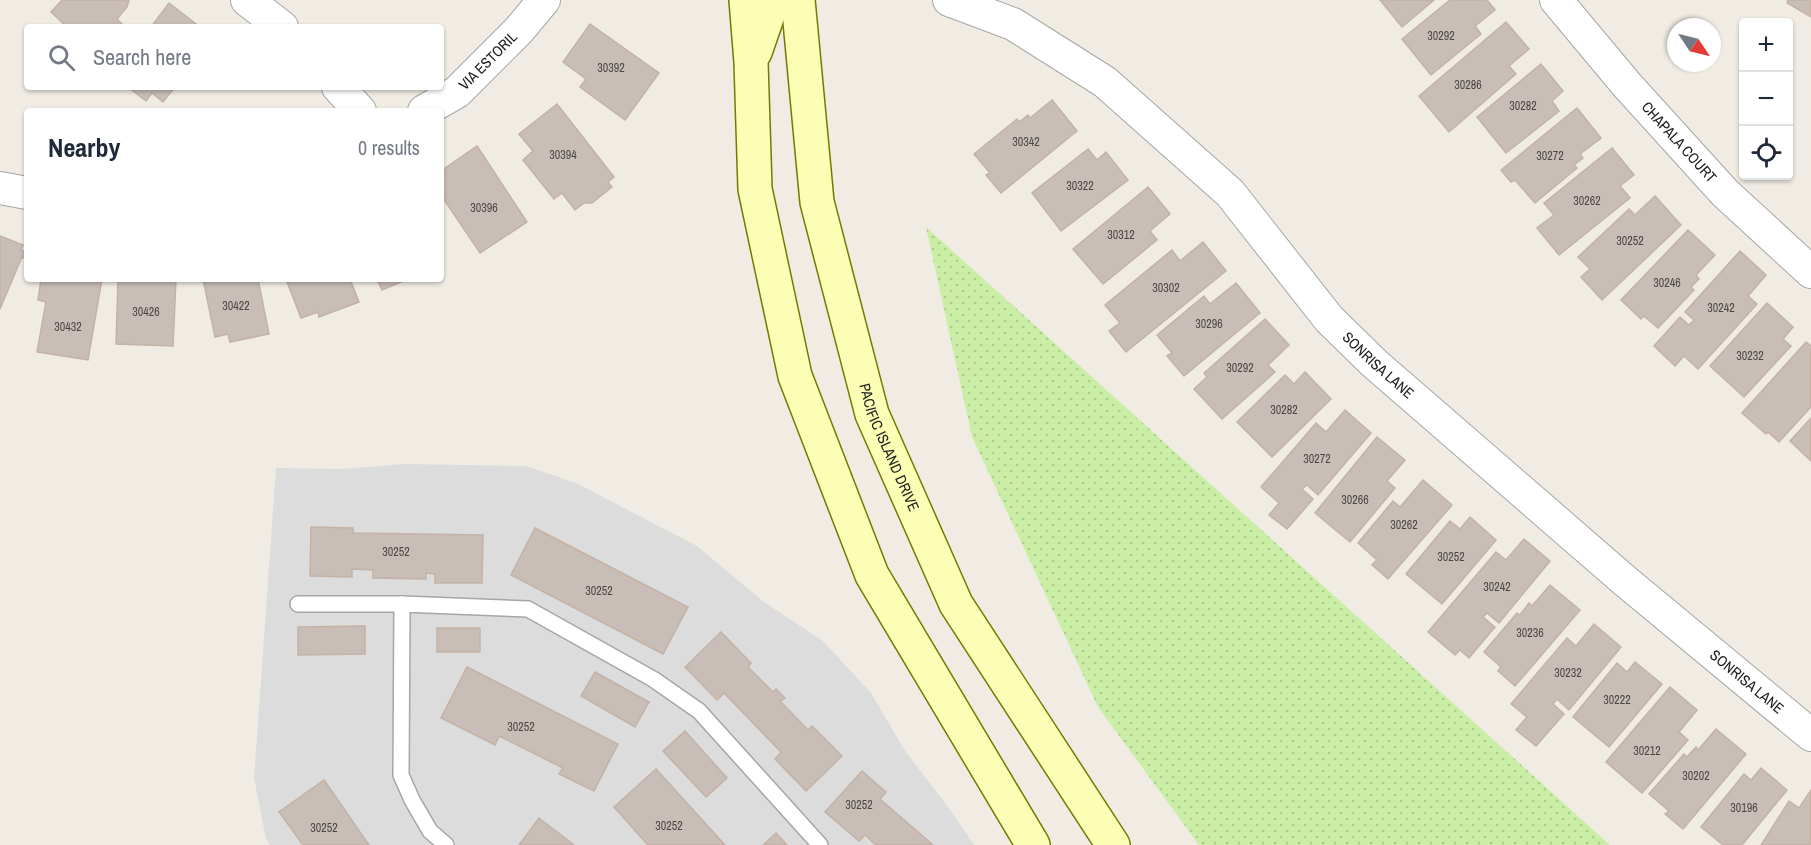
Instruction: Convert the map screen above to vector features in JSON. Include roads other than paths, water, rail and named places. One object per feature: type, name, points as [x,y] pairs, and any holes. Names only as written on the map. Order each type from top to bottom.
[{"type":"main road","points":[[746,0],[751,62],[755,189],[795,376],[872,575],[1033,845]]},
{"type":"main road","points":[[751,62],[773,0]]},
{"type":"main road","name":"PACIFIC ISLAND DRIVE","points":[[798,0],[817,202],[872,414],[956,604],[1104,840]]},
{"type":"street","points":[[247,0],[278,24]]},
{"type":"street","name":"VIA ESTORIL","points":[[429,108],[457,92],[519,30],[544,0]]},
{"type":"street","name":"SONRISA LANE","points":[[949,0],[1013,24],[1105,82],[1230,193],[1329,319],[1374,363],[1624,580],[1811,735]]},
{"type":"street","name":"CHAPALA COURT","points":[[1556,0],[1627,85],[1725,193],[1811,272]]},
{"type":"street","points":[[341,90],[357,108]]},
{"type":"street","points":[[0,188],[24,192]]},
{"type":"lane","points":[[298,604],[402,604],[528,609],[653,679],[699,711],[820,845]]},
{"type":"lane","points":[[402,604],[401,775],[430,831],[446,845]]}]
